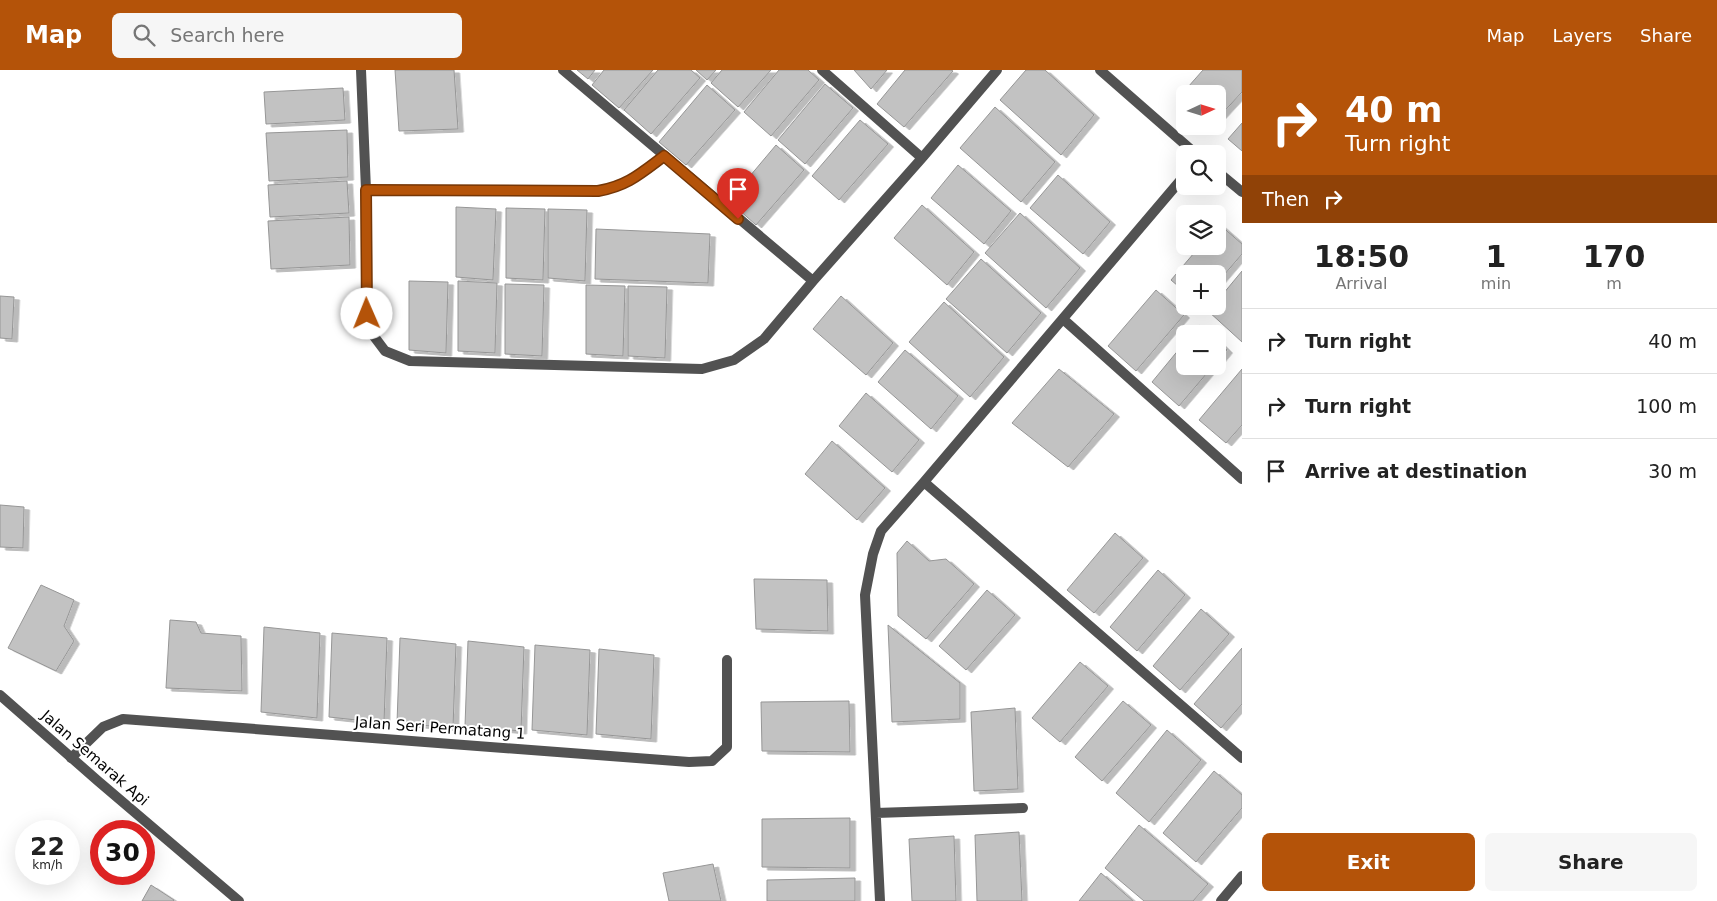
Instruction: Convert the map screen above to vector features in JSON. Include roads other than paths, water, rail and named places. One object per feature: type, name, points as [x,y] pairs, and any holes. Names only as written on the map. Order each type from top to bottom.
[{"type":"street","points":[[361,70],[366,190],[367,314],[373,336],[385,351],[410,361],[702,369],[734,360],[764,340],[997,70]]},
{"type":"street","points":[[563,70],[813,281]]},
{"type":"street","points":[[822,70],[922,158]]},
{"type":"street","points":[[1100,70],[1186,145]]},
{"type":"street","points":[[366,190],[598,191],[616,188],[635,178],[664,156]]},
{"type":"street","points":[[1226,179],[1242,192]]},
{"type":"street","points":[[880,901],[865,595],[868,572],[881,530],[1176,186]]},
{"type":"street","points":[[1063,319],[1242,479]]},
{"type":"street","points":[[924,482],[1242,758]]},
{"type":"street","name":"Jalan Seri Permatang 1","points":[[71,758],[103,727],[123,719],[689,762],[712,761],[727,747],[727,660]]},
{"type":"street","name":"Jalan Semarak Api","points":[[0,695],[239,901]]},
{"type":"street","points":[[876,814],[1023,808]]},
{"type":"street","points":[[1222,901],[1242,876]]}]
